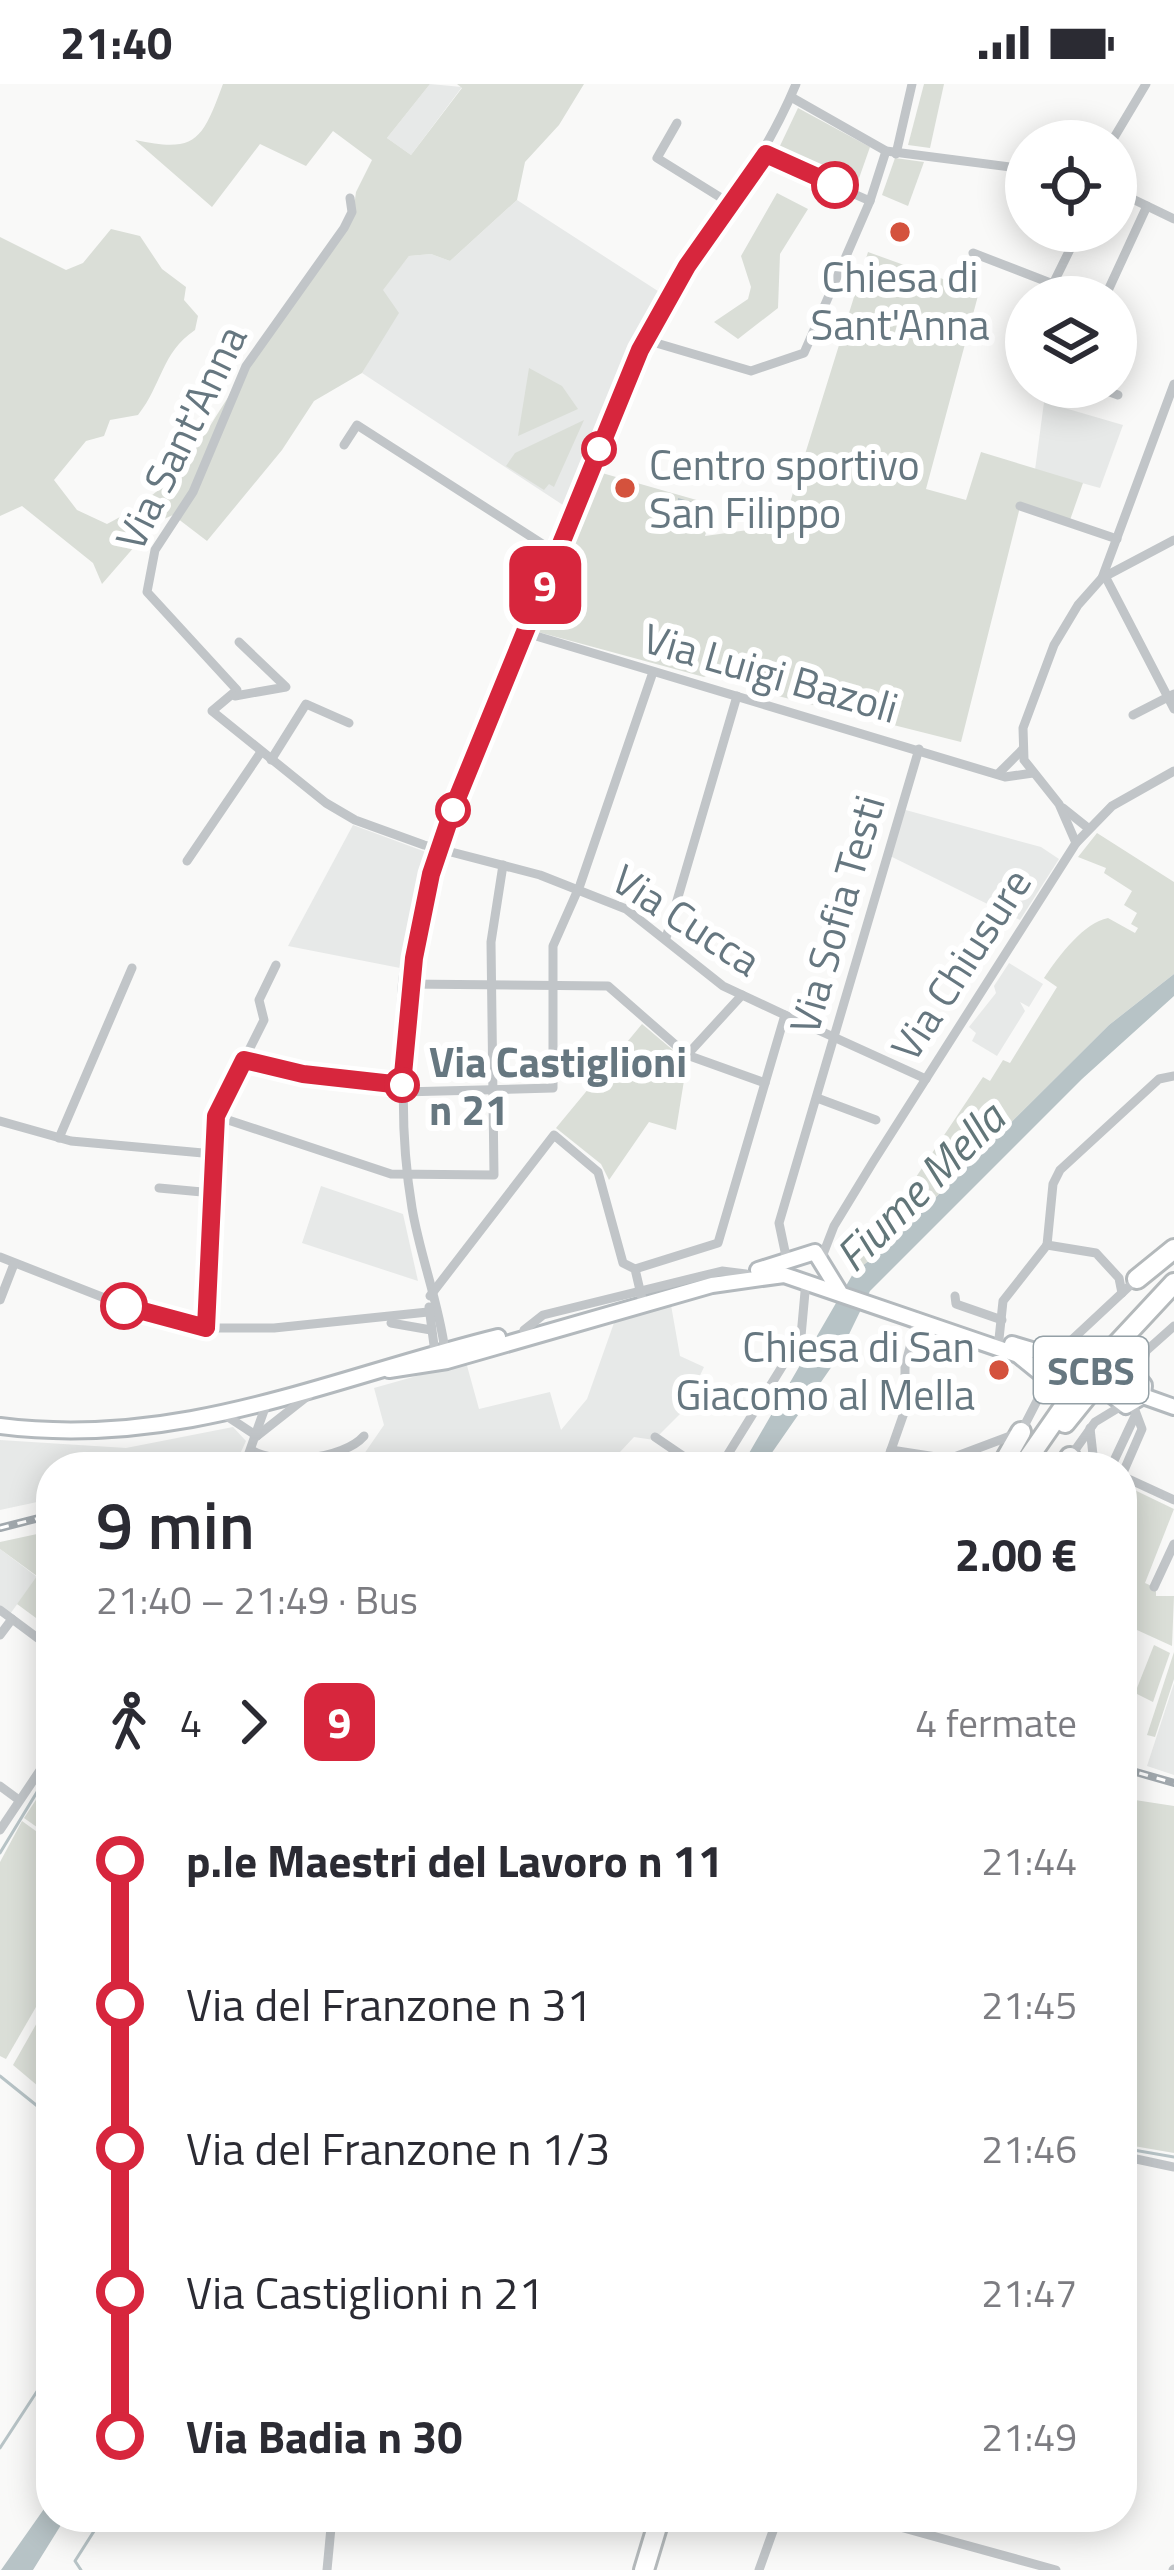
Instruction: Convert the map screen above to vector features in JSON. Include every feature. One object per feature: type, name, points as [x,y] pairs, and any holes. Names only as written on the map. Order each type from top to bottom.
[{"type":"highway","points":[[1126,1283],[1174,1249]]},
{"type":"highway","name":"SCBS","points":[[1032,1452],[1078,1385],[1174,1283]]},
{"type":"highway","name":"SCBS","points":[[1047,1452],[1091,1390],[1174,1300]]},
{"type":"highway","points":[[1010,1452],[1021,1432]]},
{"type":"highway","points":[[644,2570],[655,2532]]},
{"type":"highway","points":[[656,2570],[668,2532]]},
{"type":"main road","points":[[797,1257],[805,1280]]},
{"type":"main road","points":[[0,1426],[116,1432],[222,1413],[441,1357],[642,1298],[739,1277],[797,1257],[823,1265],[843,1293]]},
{"type":"main road","points":[[805,1280],[823,1265]]},
{"type":"main road","points":[[739,1277],[805,1280],[1018,1355],[1056,1382],[1071,1366]]},
{"type":"main road","points":[[920,1319],[1042,1353],[1123,1395],[1174,1407]]},
{"type":"main road","points":[[441,1357],[471,1344],[561,1324]]},
{"type":"main road","points":[[1039,1372],[1042,1353]]},
{"type":"main road","points":[[1126,1373],[1140,1378],[1123,1395],[1126,1373]]},
{"type":"street","points":[[441,1357],[408,1176],[402,1089],[407,984],[431,874],[646,340],[766,154],[796,84]]},
{"type":"street","points":[[646,340],[752,371],[804,353],[891,152],[912,84]]},
{"type":"street","points":[[1125,120],[1146,84]]},
{"type":"street","points":[[791,97],[891,152],[1005,166]]},
{"type":"street","points":[[676,124],[657,158],[730,205]]},
{"type":"street","points":[[766,154],[870,201]]},
{"type":"street","name":"Via Sant'Anna","points":[[235,696],[228,678],[147,592],[146,576],[155,550],[193,492],[246,366],[344,228],[352,212],[350,198]]},
{"type":"street","points":[[1137,201],[1174,219]]},
{"type":"street","points":[[1115,276],[1147,206]]},
{"type":"street","points":[[973,253],[1032,276]]},
{"type":"street","points":[[1088,828],[1059,804],[1033,772],[1022,749],[1023,728],[1054,645],[1104,577],[1174,384]]},
{"type":"street","points":[[344,445],[357,425],[558,554]]},
{"type":"street","points":[[1020,506],[1117,539]]},
{"type":"street","points":[[1104,577],[1174,541]]},
{"type":"street","points":[[1104,577],[1171,695],[1174,709]]},
{"type":"street","name":"Via Luigi Bazoli","points":[[526,633],[1014,778],[1033,772]]},
{"type":"street","points":[[235,696],[286,687],[238,641]]},
{"type":"street","points":[[244,1060],[402,1089],[552,1089],[553,946],[578,889],[653,672]]},
{"type":"street","points":[[1133,716],[1171,695]]},
{"type":"street","name":"Via Cucca","points":[[235,696],[212,711],[356,820],[578,889],[626,909],[742,995],[785,1015],[718,1243],[635,1269]]},
{"type":"street","points":[[666,938],[737,696]]},
{"type":"street","points":[[271,760],[306,704],[349,723]]},
{"type":"street","name":"Via Sofia Testi","points":[[797,1257],[778,1227],[919,749]]},
{"type":"street","points":[[999,773],[1022,749]]},
{"type":"street","points":[[187,861],[261,752]]},
{"type":"street","name":"Via Chiusure","points":[[823,1265],[834,1226],[1076,843],[1120,800],[1174,770]]},
{"type":"street","points":[[1059,804],[1076,843]]},
{"type":"street","points":[[216,1116],[408,1176],[494,1175],[490,984],[503,865]]},
{"type":"street","points":[[206,1328],[216,1116],[264,1020],[258,1002],[276,965]]},
{"type":"street","points":[[59,1138],[132,968]]},
{"type":"street","points":[[407,984],[608,986],[687,1055],[765,1083]]},
{"type":"street","points":[[687,1055],[742,995]]},
{"type":"street","points":[[785,1015],[926,1079]]},
{"type":"street","points":[[999,1339],[1002,1305],[1047,1246],[1053,1184],[1060,1170],[1162,1076],[1174,1076]]},
{"type":"street","name":"Via Sofia Testi","points":[[817,1099],[876,1120]]},
{"type":"street","points":[[0,1121],[59,1138],[214,1154]]},
{"type":"street","points":[[436,1328],[428,1312],[430,1296],[554,1135],[592,1164],[623,1263],[635,1269],[642,1298],[543,1316],[524,1330]]},
{"type":"street","points":[[159,1188],[212,1193]]},
{"type":"street","name":"Via Chiusure","points":[[797,1257],[834,1226]]},
{"type":"street","points":[[1047,1246],[1096,1252],[1126,1283],[1071,1366]]},
{"type":"street","points":[[0,1257],[148,1315],[206,1328],[374,1321],[428,1312]]},
{"type":"street","points":[[0,1300],[14,1264]]},
{"type":"street","points":[[729,1452],[802,1336],[805,1280]]},
{"type":"street","points":[[955,1296],[956,1304],[1002,1320]]},
{"type":"street","points":[[897,1452],[891,1450],[905,1410],[905,1366],[920,1319]]},
{"type":"street","points":[[374,1321],[436,1328],[471,1344]]},
{"type":"street","points":[[1140,1378],[1146,1352],[1174,1326]]},
{"type":"street","points":[[970,1452],[1021,1432],[1036,1403],[1039,1372]]},
{"type":"street","points":[[256,1436],[278,1414],[328,1384]]},
{"type":"street","points":[[1074,1452],[1123,1395]]},
{"type":"street","points":[[1114,1452],[1123,1395]]},
{"type":"street","points":[[1123,1395],[1142,1429],[1132,1452]]},
{"type":"street","points":[[255,1452],[251,1450],[267,1402]]},
{"type":"street","points":[[222,1413],[256,1436]]},
{"type":"street","points":[[1090,1428],[1093,1452]]},
{"type":"street","points":[[330,1452],[354,1448],[364,1436]]},
{"type":"street","points":[[655,1437],[677,1452]]},
{"type":"street","points":[[1137,1482],[1174,1500]]},
{"type":"street","points":[[1154,1587],[1174,1544]]},
{"type":"street","points":[[0,1610],[36,1637]]},
{"type":"street","points":[[0,1635],[12,1619]]},
{"type":"street","points":[[0,1831],[36,1776]]},
{"type":"street","points":[[0,1786],[19,1800]]},
{"type":"street","points":[[1137,2159],[1174,2167]]},
{"type":"street","points":[[327,2570],[331,2532]]},
{"type":"street","points":[[759,2570],[773,2532]]},
{"type":"street","points":[[918,2532],[1055,2570]]},
{"type":"shaded area","points":[[223,84],[430,84],[387,138],[411,155],[462,88],[457,84],[584,84],[559,125],[525,162],[517,200],[450,261],[431,254],[409,256],[383,290],[399,313],[362,373],[314,401],[282,450],[207,541],[173,515],[155,523],[102,584],[93,563],[22,506],[0,516],[0,237],[66,270],[83,263],[111,229],[140,236],[162,269],[186,287],[184,300],[198,316],[195,330],[168,359],[138,415],[110,420],[104,436],[86,441],[54,480],[77,510],[107,524],[153,495],[184,463],[352,221],[356,192],[372,160],[333,131],[306,166],[260,144],[212,207],[135,140],[172,145],[194,138],[209,119]]},
{"type":"shaded area","points":[[430,84],[462,87],[411,155],[387,138]]},
{"type":"shaded area","points":[[924,84],[944,84],[930,148],[908,145]]},
{"type":"shaded area","points":[[798,108],[870,147],[857,184],[778,150]]},
{"type":"shaded area","points":[[895,158],[924,162],[908,206],[882,195]]},
{"type":"shaded area","points":[[777,193],[808,209],[780,254],[778,308],[738,339],[714,322],[748,299],[751,287],[741,256]]},
{"type":"shaded area","points":[[517,200],[661,293],[602,409],[566,507],[362,373],[393,318],[382,290],[409,256],[431,254],[450,261]]},
{"type":"shaded area","points":[[868,252],[979,292],[926,489],[966,500],[981,452],[1083,483],[1070,520],[1021,503],[961,742],[770,694],[766,687],[712,673],[704,677],[538,632],[602,473],[714,505],[705,536],[783,525]]},
{"type":"shaded area","points":[[529,368],[562,386],[578,409],[518,436]]},
{"type":"shaded area","points":[[1043,408],[1065,408],[1123,425],[1100,488],[1035,470]]},
{"type":"shaded area","points":[[584,420],[554,487],[549,484],[544,490],[506,466],[515,453]]},
{"type":"shaded area","points":[[678,498],[710,507],[703,528],[677,515]]},
{"type":"shaded area","points":[[902,809],[1041,847],[1059,859],[1020,920],[890,856]]},
{"type":"shaded area","points":[[353,825],[426,852],[400,968],[288,946]]},
{"type":"shaded area","points":[[1097,833],[1174,882],[1174,974],[1109,1025],[882,1251],[854,1272],[847,1266],[851,1255],[912,1183],[983,1077],[990,1081],[1003,1060],[1010,1063],[1057,987],[1044,978],[1065,950],[1090,926],[1108,918],[1135,933],[1138,928],[1131,924],[1137,913],[1124,905],[1132,891],[1104,873],[1106,868],[1078,857]]},
{"type":"shaded area","points":[[1009,963],[1043,984],[1029,1007],[1020,1002],[1025,1011],[997,1056],[972,1041],[976,1033],[969,1027],[996,993],[994,986]]},
{"type":"shaded area","points":[[1174,974],[1174,996],[1082,1079],[870,1291],[837,1359],[772,1452],[750,1452],[854,1272],[882,1251],[1109,1025]]},
{"type":"shaded area","points":[[642,1024],[687,1062],[676,1130],[649,1122],[609,1180],[601,1164],[556,1128]]},
{"type":"shaded area","points":[[321,1186],[403,1214],[418,1281],[302,1243]]},
{"type":"shaded area","points":[[671,1305],[680,1356],[704,1367],[683,1411],[654,1440],[634,1437],[620,1452],[365,1452],[384,1425],[374,1388],[466,1362],[479,1409],[550,1392],[561,1430],[587,1399],[615,1320]]},
{"type":"shaded area","points":[[233,1427],[246,1441],[241,1452],[36,1452],[36,1502],[0,1510],[0,1440],[126,1448]]},
{"type":"shaded area","points":[[1137,1491],[1174,1509],[1145,1583],[1156,1588],[1156,1596],[1174,1596],[1172,1646],[1137,1630]]},
{"type":"shaded area","points":[[36,1534],[36,1575],[0,1549],[0,1542]]},
{"type":"shaded area","points":[[0,1549],[36,1578],[10,1614],[0,1606]]},
{"type":"shaded area","points":[[36,1577],[36,1618],[17,1604]]},
{"type":"shaded area","points":[[1154,1645],[1170,1653],[1153,1702],[1137,1694]]},
{"type":"shaded area","points":[[1174,1652],[1174,1679],[1155,1737],[1147,1735]]},
{"type":"shaded area","points":[[1174,1683],[1174,1775],[1147,1766]]},
{"type":"shaded area","points":[[36,1800],[36,1826],[24,1818]]},
{"type":"shaded area","points":[[1137,1800],[1174,1806],[1174,2153],[1137,2147]]},
{"type":"shaded area","points":[[22,1821],[36,1831],[36,2007],[6,2059],[0,2056],[0,1862]]},
{"type":"shaded area","points":[[36,2024],[36,2084],[13,2065]]},
{"type":"shaded area","points":[[36,2520],[36,2532],[57,2532],[33,2570],[1,2570]]},
{"type":"waterway","points":[[0,1853],[36,1794]]},
{"type":"waterway","points":[[0,2076],[36,2105]]},
{"type":"waterway","points":[[1137,2151],[1174,2157]]},
{"type":"waterway","points":[[0,2448],[36,2393]]},
{"type":"waterway","points":[[81,2570],[75,2561],[93,2532]]},
{"type":"railway","points":[[0,1528],[36,1519]]},
{"type":"railway","points":[[1137,1772],[1174,1783]]},
{"type":"bus line","name":"9","points":[[124,1306],[206,1328],[216,1116],[244,1060],[303,1074],[402,1085],[414,958],[438,849],[640,350],[687,266],[766,154],[835,185]]},
{"type":"place","name":"Chiesa di Sant'Anna","points":[[900,232]]},
{"type":"place","name":"Centro sportivo San Filippo","points":[[625,488]]},
{"type":"place","name":"Via Castiglioni n 21","points":[[402,1085]]},
{"type":"place","name":"Chiesa di San Giacomo al Mella","points":[[999,1370]]},
{"type":"water label","name":"Fiume Mella","points":[[919,1186]]}]
